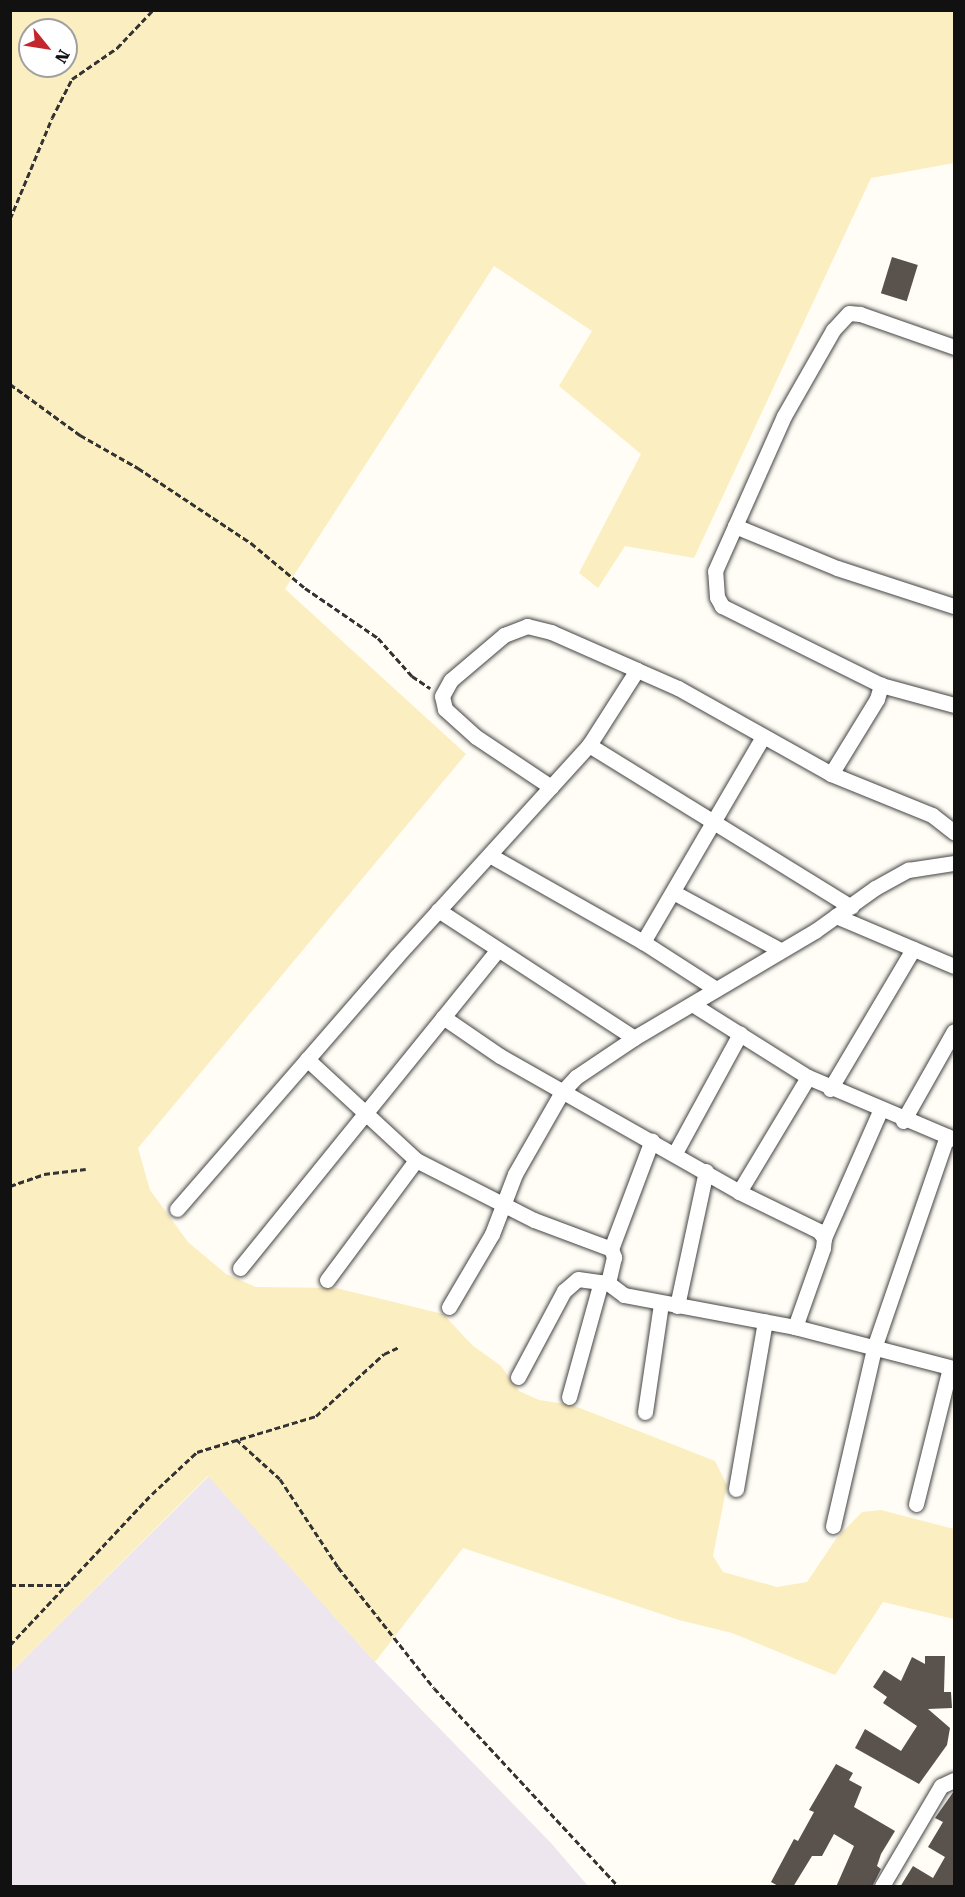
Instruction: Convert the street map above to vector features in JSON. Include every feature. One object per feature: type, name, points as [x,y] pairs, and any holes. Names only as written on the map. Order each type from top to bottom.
[{"type":"street","points":[[954,347],[860,314],[849,313],[833,330],[784,416],[715,571],[717,597],[722,606],[881,685],[954,705]]},
{"type":"street","points":[[735,526],[827,564],[954,606]]},
{"type":"street","points":[[551,787],[476,737],[445,709],[442,696],[451,680],[478,654],[510,632],[527,626],[551,632],[678,688],[762,738],[831,774],[932,815],[954,832]]},
{"type":"street","points":[[177,1209],[438,910],[491,856],[589,745],[637,670]]},
{"type":"street","points":[[831,774],[877,699],[881,685]]},
{"type":"street","points":[[643,942],[762,738]]},
{"type":"street","points":[[589,745],[715,820],[851,907]]},
{"type":"street","points":[[491,856],[643,942],[716,989]]},
{"type":"street","points":[[449,1307],[492,1234],[515,1174],[562,1092],[576,1077],[634,1038],[908,870],[954,863]]},
{"type":"street","points":[[673,892],[780,950]]},
{"type":"street","points":[[438,910],[497,951],[634,1038]]},
{"type":"street","points":[[836,916],[954,966]]},
{"type":"street","points":[[830,1089],[913,949]]},
{"type":"street","points":[[240,1268],[497,951]]},
{"type":"street","points":[[692,1004],[830,1089],[903,1121],[950,1138],[874,1348],[833,1526]]},
{"type":"street","points":[[443,1017],[562,1092],[652,1140],[739,1192],[802,1222],[824,1238]]},
{"type":"street","points":[[903,1121],[954,1031]]},
{"type":"street","points":[[675,1153],[740,1034]]},
{"type":"street","points":[[308,1059],[416,1160],[503,1202],[534,1220],[611,1249]]},
{"type":"street","points":[[739,1192],[808,1077]]},
{"type":"street","points":[[795,1327],[824,1238],[880,1111]]},
{"type":"street","points":[[569,1397],[604,1282],[614,1257],[611,1249],[652,1140]]},
{"type":"street","points":[[327,1280],[416,1160]]},
{"type":"street","points":[[677,1306],[706,1171]]},
{"type":"street","points":[[518,1377],[569,1284],[578,1279],[604,1282],[624,1295],[795,1327],[952,1368],[916,1504]]},
{"type":"street","points":[[645,1412],[661,1303]]},
{"type":"street","points":[[736,1489],[765,1321]]},
{"type":"street","points":[[882,1887],[940,1786],[954,1780]]},
{"type":"path","points":[[10,219],[52,118],[72,79],[117,48],[153,10]]},
{"type":"path","points":[[10,384],[80,435],[138,468],[251,543],[305,588],[378,638],[412,676],[442,696]]},
{"type":"path","points":[[10,1186],[44,1174],[86,1169]]},
{"type":"path","points":[[10,1645],[152,1494],[197,1452],[316,1416],[384,1354],[399,1347]]},
{"type":"path","points":[[236,1439],[280,1479],[338,1567],[434,1688],[618,1887]]},
{"type":"path","points":[[10,1585],[67,1584]]},
{"type":"shaded area","points":[[209,1476],[375,1662],[551,1843],[588,1886],[11,1886],[11,1672]]},
{"type":"sand","points":[[11,11],[954,11],[954,163],[871,178],[694,558],[625,546],[598,588],[579,573],[641,454],[559,386],[592,331],[494,266],[285,589],[466,754],[138,1148],[150,1190],[188,1242],[226,1274],[256,1287],[336,1288],[443,1314],[472,1345],[501,1366],[519,1391],[539,1400],[572,1405],[715,1461],[727,1485],[713,1556],[723,1572],[777,1587],[807,1582],[836,1539],[862,1512],[881,1510],[954,1529],[954,1619],[883,1602],[835,1675],[732,1633],[679,1620],[463,1548],[375,1662],[208,1476],[11,1672]]},
{"type":"building","points":[[892,257],[918,265],[907,301],[881,293]]},
{"type":"building","points":[[925,1656],[945,1656],[944,1692],[951,1692],[952,1708],[928,1709],[950,1728],[947,1745],[919,1784],[855,1748],[865,1729],[901,1751],[917,1726],[883,1703],[887,1697],[873,1687],[884,1670],[901,1681],[912,1657],[925,1664]]},
{"type":"building","points":[[836,1764],[853,1773],[849,1780],[862,1787],[854,1807],[895,1831],[881,1854],[877,1866],[881,1869],[872,1887],[836,1887],[854,1846],[834,1834],[822,1856],[812,1856],[793,1887],[780,1887],[771,1882],[794,1839],[798,1841],[814,1812],[809,1810]]},
{"type":"building","points":[[954,1791],[954,1887],[900,1887],[913,1866],[933,1878],[945,1857],[928,1847],[943,1822],[935,1818]]}]
